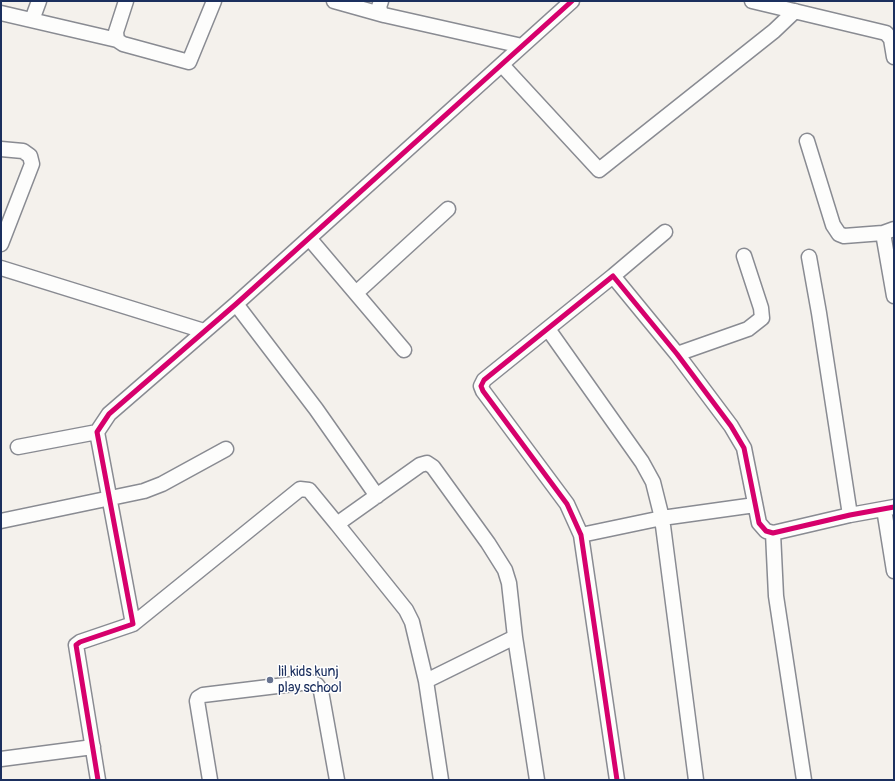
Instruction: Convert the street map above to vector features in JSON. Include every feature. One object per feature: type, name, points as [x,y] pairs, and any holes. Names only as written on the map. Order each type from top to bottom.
[{"type":"street","points":[[32,20],[39,1]]},
{"type":"street","points":[[117,40],[116,32],[126,1]]},
{"type":"street","points":[[1,13],[117,40],[123,44],[189,62],[214,1]]},
{"type":"street","points":[[334,1],[382,8],[522,46]]},
{"type":"street","points":[[133,624],[97,432],[109,414],[236,304],[572,1]]},
{"type":"street","points":[[752,1],[886,33],[891,38],[894,57]]},
{"type":"street","points":[[502,64],[599,170],[774,31],[795,11]]},
{"type":"street","points":[[806,142],[833,225],[839,234],[844,236],[888,231],[894,296]]},
{"type":"street","points":[[1,149],[23,151],[30,156],[32,164],[1,244]]},
{"type":"street","points":[[356,293],[448,209]]},
{"type":"street","points":[[617,780],[581,535],[567,504],[483,391],[481,386],[484,380],[665,232]]},
{"type":"street","points":[[309,238],[404,350]]},
{"type":"street","points":[[677,354],[748,329],[762,318],[761,308],[744,256]]},
{"type":"street","points":[[808,257],[819,313],[850,515]]},
{"type":"street","points":[[1,268],[204,331]]},
{"type":"street","points":[[613,276],[677,354],[731,426],[744,448],[759,523],[766,531],[773,534],[850,515],[889,508],[894,571]]},
{"type":"street","points":[[236,304],[320,415],[377,496]]},
{"type":"street","points":[[548,329],[642,462],[653,482],[662,518],[696,780]]},
{"type":"street","points":[[18,447],[97,432]]},
{"type":"street","points":[[1,521],[144,491],[162,484],[226,449]]},
{"type":"street","points":[[338,524],[420,465],[427,463],[433,467],[488,543],[505,570],[509,583],[515,637],[537,780]]},
{"type":"street","points":[[98,780],[76,645],[80,642],[133,624],[300,489],[309,490],[338,524],[406,610],[412,622],[426,681],[440,780]]},
{"type":"street","points":[[581,535],[662,518],[755,505]]},
{"type":"street","points":[[773,534],[776,596],[804,780]]},
{"type":"street","points":[[426,681],[515,637]]},
{"type":"street","points":[[210,780],[197,701],[198,698],[203,695],[310,682],[318,685],[321,691],[337,780]]},
{"type":"street","points":[[1,760],[93,747]]},
{"type":"cycle path","points":[[98,780],[76,645],[80,642],[133,624],[97,432],[109,414],[236,304],[572,1]]},
{"type":"cycle path","points":[[617,780],[581,535],[567,504],[483,391],[481,386],[484,380],[613,276],[677,354],[731,426],[744,448],[759,523],[766,531],[773,533],[850,515],[894,507]]},
{"type":"place","name":"lil kids kunj play school","points":[[270,680]]}]
